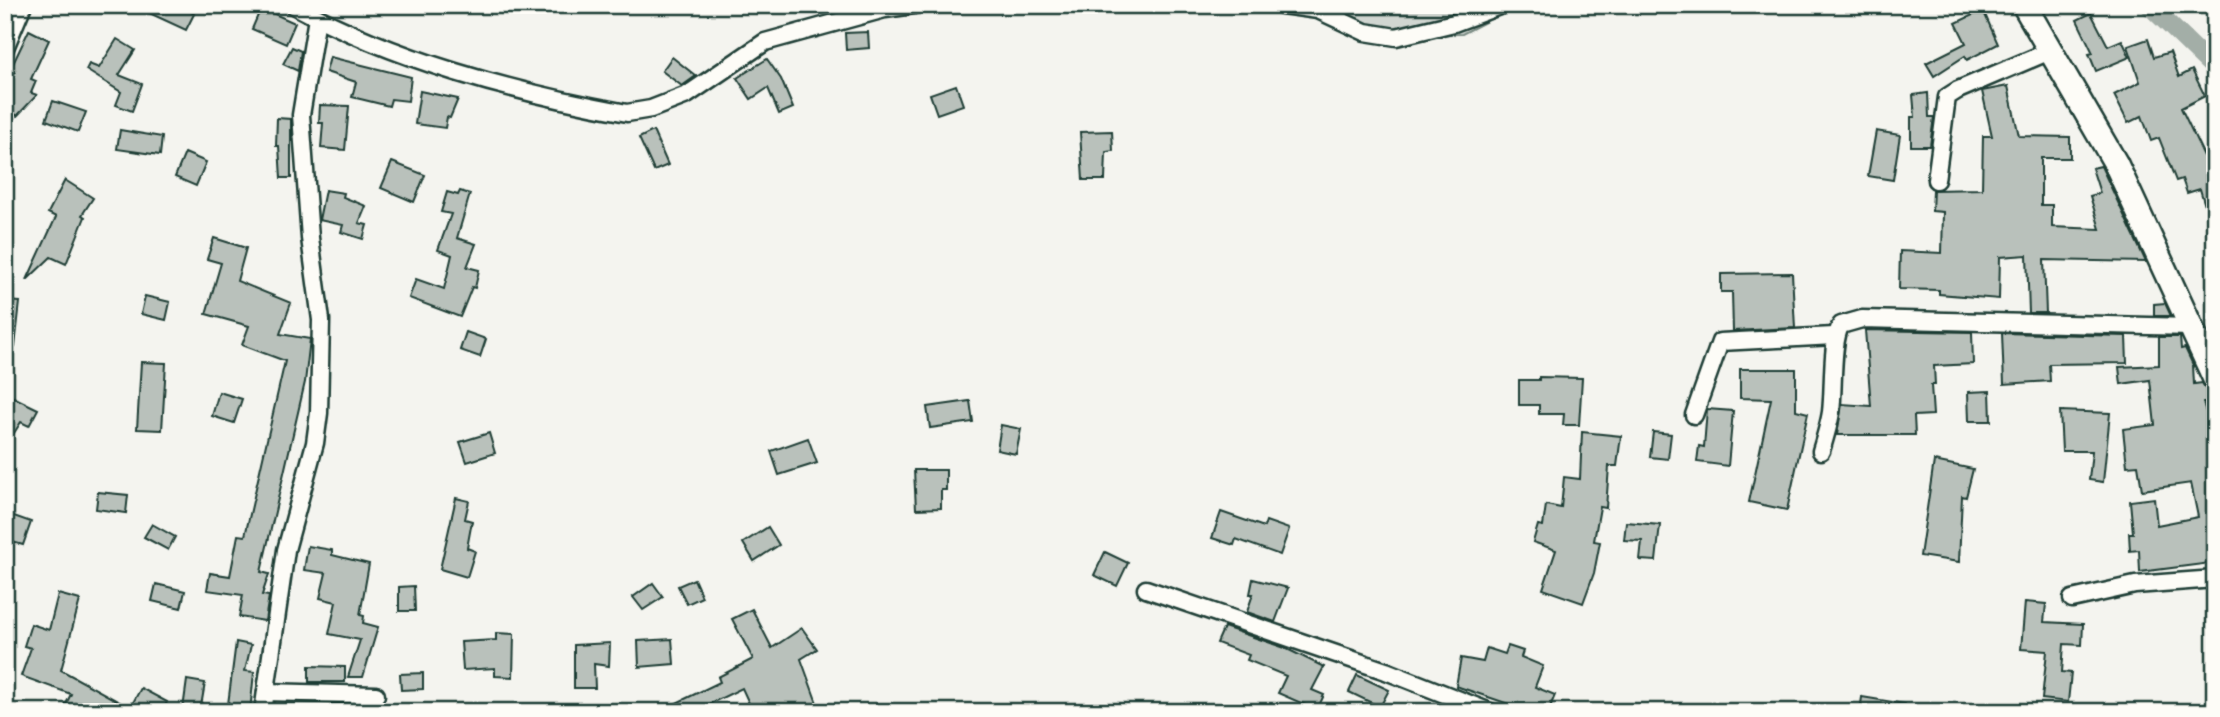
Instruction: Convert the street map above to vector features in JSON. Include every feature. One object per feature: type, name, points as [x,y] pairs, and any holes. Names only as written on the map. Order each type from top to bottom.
[{"type":"main road","points":[[2024,5],[2116,164],[2215,379]]},
{"type":"street","points":[[5,48],[23,5]]},
{"type":"street","points":[[293,5],[317,18],[458,75],[628,113],[652,109],[687,95],[765,42],[885,9],[914,5]]},
{"type":"street","points":[[1282,5],[1318,10],[1365,32],[1396,37],[1454,23],[1502,5]]},
{"type":"street","points":[[263,712],[286,550],[315,443],[319,413],[321,320],[310,238],[302,115],[317,18]]},
{"type":"street","points":[[1936,180],[1947,97],[1958,89],[2050,51]]},
{"type":"street","points":[[1821,451],[1836,366],[1833,336],[1841,325],[1862,319],[2191,327]]},
{"type":"street","points":[[1695,415],[1720,342],[1833,336]]},
{"type":"street","points":[[2072,599],[2135,585],[2215,579]]},
{"type":"street","points":[[1146,589],[1387,671],[1490,712]]},
{"type":"street","points":[[266,692],[376,695]]},
{"type":"shaded area","points":[[1318,5],[1518,5],[1462,34],[1361,35]]},
{"type":"building","points":[[132,5],[194,5],[191,12],[194,14],[186,30]]},
{"type":"building","points":[[261,8],[295,23],[286,44],[252,29]]},
{"type":"building","points":[[1983,10],[1998,44],[1967,60],[1965,56],[1934,76],[1926,63],[1966,43],[1956,23]]},
{"type":"building","points":[[2091,13],[2108,46],[2122,40],[2130,57],[2096,71],[2089,54],[2093,53],[2077,20]]},
{"type":"building","points":[[29,30],[49,40],[31,79],[36,81],[31,93],[37,95],[17,116],[14,113],[5,122],[5,93],[15,71],[10,70]]},
{"type":"building","points":[[868,32],[869,48],[846,50],[845,33]]},
{"type":"building","points":[[117,39],[135,50],[119,75],[142,84],[132,111],[116,105],[121,92],[86,70],[89,64],[99,68]]},
{"type":"building","points":[[2148,39],[2154,57],[2170,52],[2179,77],[2192,70],[2205,96],[2181,108],[2205,158],[2215,155],[2215,225],[2211,226],[2200,189],[2187,193],[2182,179],[2176,181],[2159,138],[2151,141],[2142,116],[2128,123],[2114,95],[2140,82],[2128,46]]},
{"type":"building","points":[[292,47],[301,51],[298,71],[283,64]]},
{"type":"building","points":[[330,57],[411,77],[408,101],[391,99],[389,106],[352,97],[356,82],[326,72]]},
{"type":"building","points":[[672,57],[696,76],[682,86],[662,71]]},
{"type":"building","points":[[767,59],[781,79],[793,108],[779,114],[768,88],[751,99],[737,78]]},
{"type":"building","points":[[956,85],[963,105],[937,114],[930,94]]},
{"type":"building","points":[[2008,86],[2019,136],[2070,137],[2070,158],[2041,158],[2041,205],[2052,205],[2052,227],[2100,229],[2090,196],[2100,193],[2092,168],[2101,166],[2146,262],[2044,260],[2046,313],[2029,313],[2027,255],[2000,257],[1999,299],[1939,294],[1939,290],[1899,289],[1900,251],[1942,253],[1943,212],[1932,211],[1933,190],[1982,189],[1983,136],[1992,136],[1982,91]]},
{"type":"building","points":[[420,91],[458,99],[450,118],[447,117],[445,128],[415,124]]},
{"type":"building","points":[[1928,93],[1929,117],[1934,117],[1930,146],[1911,146],[1911,117],[1915,117],[1913,95]]},
{"type":"building","points":[[53,101],[86,112],[78,132],[46,120]]},
{"type":"building","points":[[320,105],[349,106],[345,150],[321,148],[323,123],[319,123]]},
{"type":"building","points":[[277,118],[291,119],[291,178],[281,178],[279,146],[276,146]]},
{"type":"building","points":[[120,130],[162,137],[160,155],[117,149]]},
{"type":"building","points":[[653,131],[668,165],[654,171],[639,138]]},
{"type":"building","points":[[1112,131],[1113,151],[1106,152],[1105,180],[1083,180],[1080,132]]},
{"type":"building","points":[[1876,131],[1900,135],[1893,180],[1868,176]]},
{"type":"building","points":[[185,153],[206,162],[196,186],[175,177]]},
{"type":"building","points":[[392,162],[425,175],[414,202],[381,188]]},
{"type":"building","points":[[65,180],[93,198],[82,215],[85,217],[66,264],[51,257],[27,280],[56,217],[48,213]]},
{"type":"building","points":[[325,190],[344,193],[343,197],[366,206],[359,223],[367,225],[363,239],[341,232],[343,225],[319,220]]},
{"type":"building","points":[[460,191],[470,194],[457,238],[476,244],[467,267],[479,270],[475,288],[472,287],[460,317],[409,298],[416,279],[444,289],[452,255],[438,250],[451,214],[441,212],[447,192],[458,195]]},
{"type":"building","points":[[214,238],[246,248],[237,281],[291,303],[280,334],[310,339],[305,382],[261,572],[269,574],[262,595],[269,596],[265,621],[239,617],[243,595],[207,590],[210,573],[230,576],[238,535],[245,536],[285,361],[242,345],[249,326],[206,314],[221,263],[207,259]]},
{"type":"building","points":[[1792,273],[1795,328],[1733,331],[1732,292],[1721,292],[1721,274]]},
{"type":"building","points":[[145,296],[170,302],[166,320],[141,314]]},
{"type":"building","points":[[5,301],[20,302],[15,347],[5,346]]},
{"type":"building","points":[[2165,303],[2171,316],[2154,316],[2154,304]]},
{"type":"building","points":[[1865,330],[1972,332],[1973,364],[1934,366],[1935,385],[1931,385],[1933,415],[1914,416],[1915,435],[1837,435],[1842,404],[1871,406]]},
{"type":"building","points":[[466,332],[486,339],[480,357],[460,350]]},
{"type":"building","points":[[2002,333],[2126,336],[2127,363],[2049,364],[2050,381],[2004,384]]},
{"type":"building","points":[[2159,337],[2180,337],[2181,349],[2185,348],[2193,365],[2194,384],[2202,383],[2206,389],[2207,402],[2203,402],[2215,443],[2215,557],[2209,557],[2211,563],[2140,572],[2139,550],[2130,551],[2129,533],[2133,533],[2130,501],[2154,498],[2157,525],[2198,517],[2191,483],[2142,490],[2138,465],[2127,466],[2123,429],[2155,425],[2150,380],[2121,384],[2119,367],[2159,365]]},
{"type":"building","points":[[141,362],[166,363],[162,430],[137,429]]},
{"type":"building","points":[[1740,369],[1796,369],[1796,410],[1808,413],[1787,510],[1749,502],[1771,399],[1740,398]]},
{"type":"building","points":[[1539,377],[1582,378],[1579,425],[1563,425],[1564,414],[1539,414],[1539,405],[1519,405],[1519,380],[1539,380]]},
{"type":"building","points":[[1990,391],[1991,421],[1969,421],[1968,392]]},
{"type":"building","points":[[219,392],[242,399],[234,423],[212,416]]},
{"type":"building","points":[[5,393],[38,409],[29,426],[21,422],[5,447]]},
{"type":"building","points":[[970,401],[973,422],[930,428],[927,407]]},
{"type":"building","points":[[1707,409],[1733,411],[1728,466],[1697,462],[1699,446],[1704,447]]},
{"type":"building","points":[[2060,411],[2110,413],[2103,482],[2089,480],[2092,451],[2062,451]]},
{"type":"building","points":[[1001,425],[1021,429],[1016,454],[997,450]]},
{"type":"building","points":[[1582,432],[1621,436],[1617,466],[1609,466],[1606,508],[1600,507],[1594,541],[1600,542],[1594,573],[1583,603],[1543,589],[1556,550],[1533,542],[1538,525],[1543,526],[1546,505],[1561,508],[1564,477],[1580,479]]},
{"type":"building","points":[[1653,432],[1671,434],[1668,459],[1650,457]]},
{"type":"building","points":[[489,433],[495,453],[467,462],[460,442]]},
{"type":"building","points":[[808,438],[817,463],[779,475],[771,451]]},
{"type":"building","points":[[1934,461],[1973,469],[1966,497],[1962,496],[1959,562],[1920,556]]},
{"type":"building","points":[[914,470],[946,470],[946,490],[941,490],[941,508],[916,509]]},
{"type":"building","points":[[98,492],[128,495],[126,513],[96,509]]},
{"type":"building","points":[[456,498],[469,501],[465,519],[472,521],[467,548],[475,551],[467,577],[440,569]]},
{"type":"building","points":[[1221,512],[1264,527],[1266,521],[1289,529],[1280,555],[1236,539],[1234,545],[1212,538]]},
{"type":"building","points":[[11,515],[31,522],[23,545],[5,540]]},
{"type":"building","points":[[1626,522],[1660,525],[1656,561],[1640,560],[1642,541],[1624,540]]},
{"type":"building","points":[[152,524],[175,537],[168,550],[144,537]]},
{"type":"building","points":[[768,527],[779,545],[754,561],[743,543]]},
{"type":"building","points":[[308,546],[332,550],[332,555],[369,564],[360,615],[364,616],[363,623],[378,627],[363,677],[348,677],[360,640],[329,634],[336,602],[320,598],[326,573],[304,570]]},
{"type":"building","points":[[1105,552],[1128,563],[1117,586],[1094,575]]},
{"type":"building","points":[[694,579],[702,597],[687,604],[678,586]]},
{"type":"building","points":[[1253,579],[1288,588],[1275,622],[1247,612],[1253,594],[1250,594]]},
{"type":"building","points":[[653,583],[663,597],[643,610],[633,597]]},
{"type":"building","points":[[156,584],[185,591],[181,608],[152,601]]},
{"type":"building","points":[[414,586],[415,611],[399,611],[399,587]]},
{"type":"building","points":[[58,594],[80,600],[61,670],[130,708],[141,688],[167,702],[162,712],[62,712],[71,694],[21,676],[31,648],[24,646],[31,624],[49,630]]},
{"type":"building","points":[[2025,602],[2046,604],[2044,622],[2083,624],[2082,645],[2064,644],[2062,672],[2071,673],[2068,702],[2042,699],[2047,651],[2021,649]]},
{"type":"building","points":[[752,609],[772,648],[802,628],[817,649],[801,659],[817,703],[789,712],[753,712],[742,688],[703,707],[706,712],[658,712],[720,682],[718,677],[753,659],[732,619]]},
{"type":"building","points":[[1224,627],[1285,648],[1324,667],[1312,690],[1324,695],[1317,710],[1278,693],[1286,676],[1247,660],[1249,655],[1217,643]]},
{"type":"building","points":[[496,633],[514,634],[513,677],[495,676],[495,668],[463,670],[461,642],[496,640]]},
{"type":"building","points":[[672,639],[674,664],[639,667],[638,641]]},
{"type":"building","points":[[236,642],[251,645],[245,671],[254,672],[250,712],[227,712]]},
{"type":"building","points":[[610,643],[609,666],[594,664],[595,688],[574,688],[574,645]]},
{"type":"building","points":[[1508,646],[1523,651],[1521,657],[1543,666],[1535,687],[1555,695],[1548,712],[1532,712],[1456,686],[1461,658],[1483,662],[1487,648],[1505,654]]},
{"type":"building","points":[[309,666],[345,667],[345,682],[309,682]]},
{"type":"building","points":[[423,673],[423,689],[401,690],[400,674]]},
{"type":"building","points":[[1357,675],[1389,690],[1380,707],[1349,692]]},
{"type":"building","points":[[187,680],[205,683],[200,712],[183,709]]},
{"type":"building","points":[[1862,697],[1905,704],[1905,712],[1860,712]]},
{"type":"waterway","points":[[2149,5],[2215,69]]}]
